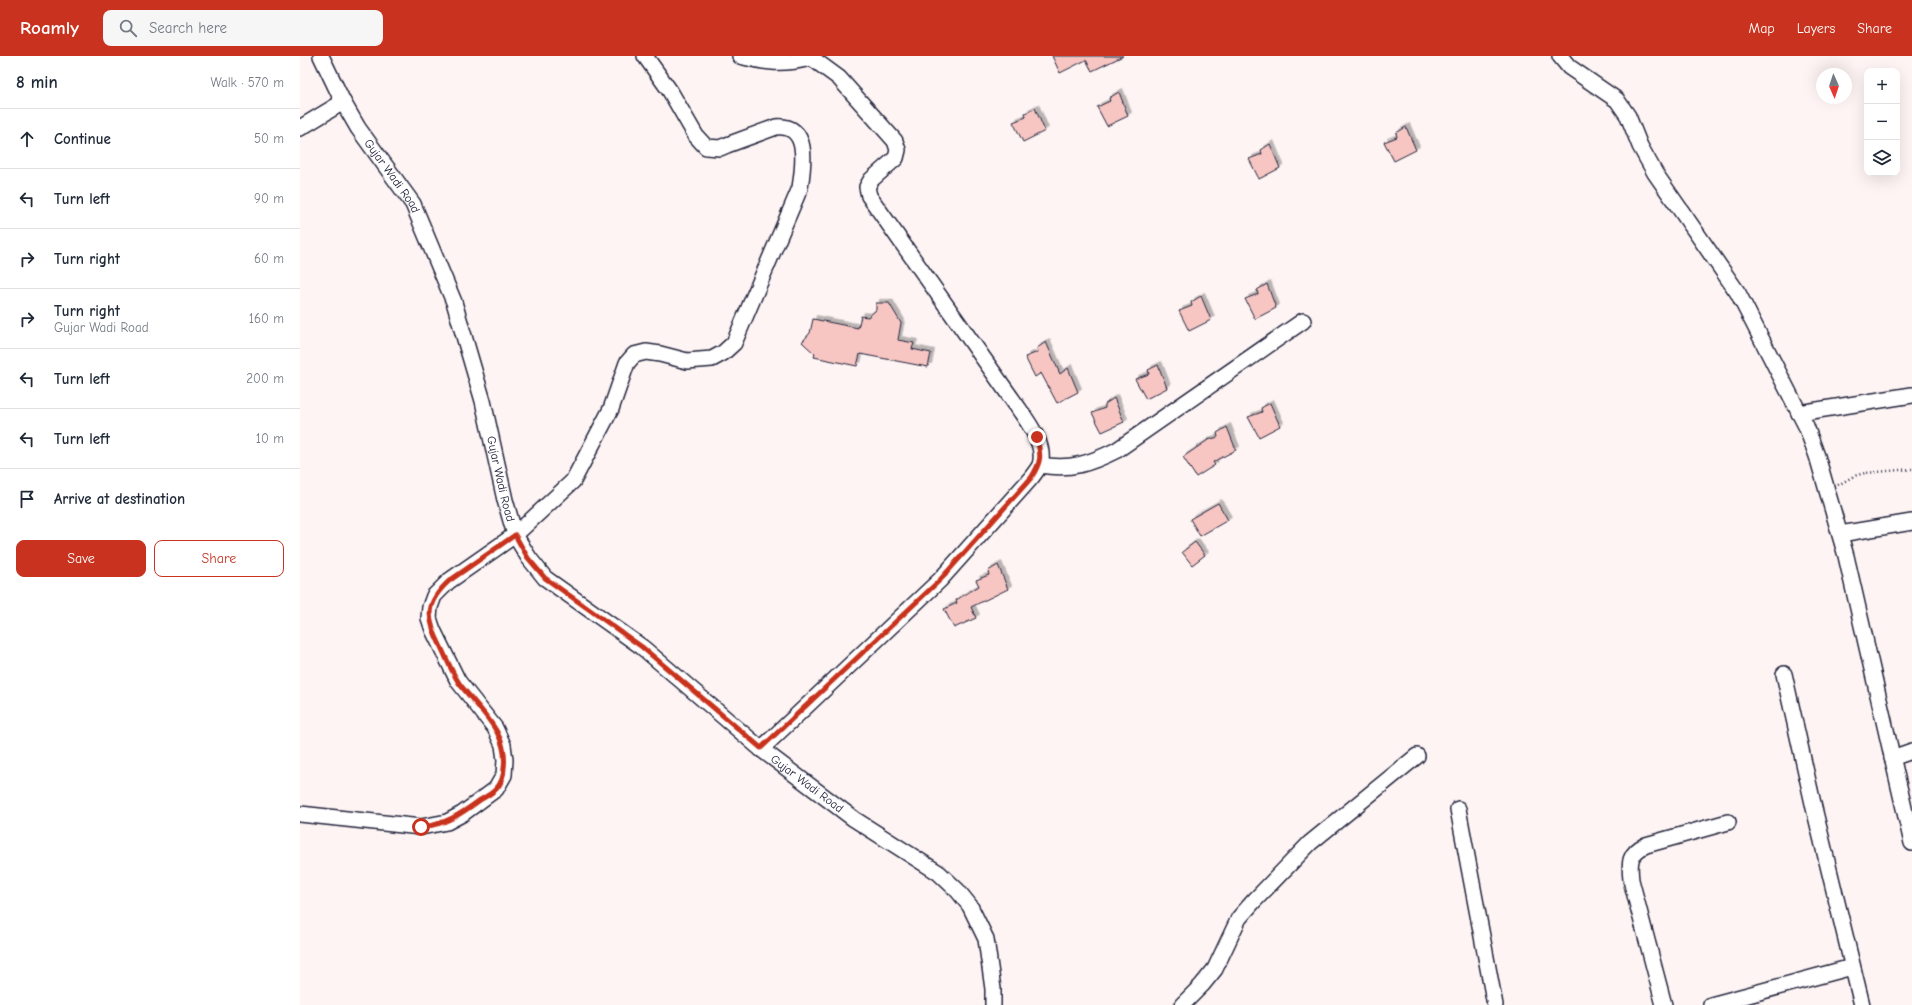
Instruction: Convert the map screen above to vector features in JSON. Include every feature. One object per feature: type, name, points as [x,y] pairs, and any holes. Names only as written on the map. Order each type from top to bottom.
[{"type":"street","name":"Gujar Wadi Road","points":[[321,56],[343,102],[358,128],[414,204],[451,296],[483,401],[505,500],[515,535],[528,558],[545,578],[642,647],[761,748],[854,819],[939,873],[958,891],[970,906],[986,938],[993,989],[992,1005]]},
{"type":"street","points":[[300,814],[421,827],[435,826],[462,814],[496,789],[504,775],[505,760],[503,744],[495,728],[458,681],[433,630],[430,613],[434,596],[449,581],[515,535],[572,481],[611,409],[623,372],[634,355],[646,352],[687,361],[712,359],[723,353],[734,343],[800,188],[804,160],[803,146],[793,132],[784,126],[776,127],[720,148],[706,147],[696,136],[670,91],[645,56]]},
{"type":"street","points":[[740,56],[760,62],[780,64],[810,57],[839,78],[895,141],[898,154],[896,158],[871,180],[867,187],[869,196],[1019,409],[1037,437],[1041,455],[1040,465],[1031,478],[940,580],[761,748]]},
{"type":"street","points":[[1560,56],[1569,67],[1617,100],[1628,116],[1640,146],[1655,173],[1738,293],[1799,414],[1815,450],[1846,556],[1912,843]]},
{"type":"street","points":[[300,128],[343,102]]},
{"type":"street","points":[[1040,465],[1056,468],[1074,467],[1092,462],[1117,450],[1303,321]]},
{"type":"street","points":[[1799,414],[1912,395]]},
{"type":"street","points":[[1840,534],[1912,522]]},
{"type":"street","points":[[1784,674],[1862,1005]]},
{"type":"street","points":[[1892,758],[1912,751]]},
{"type":"street","points":[[1182,1005],[1202,985],[1215,969],[1239,918],[1253,902],[1310,843],[1417,756]]},
{"type":"street","points":[[1458,809],[1495,1005]]},
{"type":"street","points":[[1664,1005],[1630,880],[1629,866],[1632,856],[1637,849],[1646,845],[1728,822]]},
{"type":"street","points":[[1711,1005],[1852,967]]},
{"type":"path","points":[[1827,492],[1854,476],[1866,473],[1912,469]]},
{"type":"building","points":[[1052,56],[1123,56],[1092,71],[1086,60],[1060,73]]},
{"type":"building","points":[[1119,92],[1128,116],[1107,126],[1097,107],[1110,101],[1109,98]]},
{"type":"building","points":[[1035,108],[1045,131],[1023,142],[1013,122],[1026,117],[1025,113]]},
{"type":"building","points":[[1406,127],[1416,150],[1394,161],[1384,142],[1397,137],[1396,133]]},
{"type":"building","points":[[1270,144],[1280,168],[1259,179],[1249,159],[1262,154],[1261,150]]},
{"type":"building","points":[[1267,284],[1276,308],[1255,319],[1245,299],[1258,294],[1257,290]]},
{"type":"building","points":[[1201,296],[1211,320],[1189,331],[1179,311],[1192,306],[1191,302]]},
{"type":"building","points":[[876,303],[889,303],[901,323],[898,340],[914,343],[912,349],[931,353],[928,367],[860,354],[857,366],[814,357],[815,354],[802,342],[810,333],[813,319],[858,328],[861,316],[868,317],[876,310]]},
{"type":"building","points":[[1046,342],[1060,374],[1068,368],[1078,392],[1057,403],[1041,373],[1035,377],[1025,357],[1038,352],[1037,348]]},
{"type":"building","points":[[1158,365],[1167,388],[1146,399],[1135,379],[1149,374],[1148,370]]},
{"type":"building","points":[[1114,398],[1124,422],[1102,432],[1092,413],[1105,408],[1105,404]]},
{"type":"building","points":[[1270,403],[1280,426],[1259,437],[1248,417],[1262,412],[1261,408]]},
{"type":"building","points":[[1227,427],[1236,450],[1213,462],[1215,465],[1196,477],[1183,457],[1208,440],[1218,437],[1217,433]]},
{"type":"building","points":[[1218,503],[1228,520],[1200,536],[1190,519]]},
{"type":"building","points":[[1195,542],[1205,555],[1192,565],[1182,552]]},
{"type":"building","points":[[998,565],[1008,589],[971,607],[976,618],[954,628],[944,609],[957,603],[956,600],[979,586],[976,580],[989,575],[988,571]]},
{"type":"route","points":[[421,827],[435,826],[462,814],[496,789],[504,775],[505,760],[503,744],[495,728],[458,681],[433,630],[429,618],[430,608],[434,596],[439,590],[449,581],[515,535],[528,558],[545,578],[574,601],[642,647],[749,740],[761,748],[940,580],[962,557],[1031,478],[1040,465],[1041,455],[1037,437]]}]
